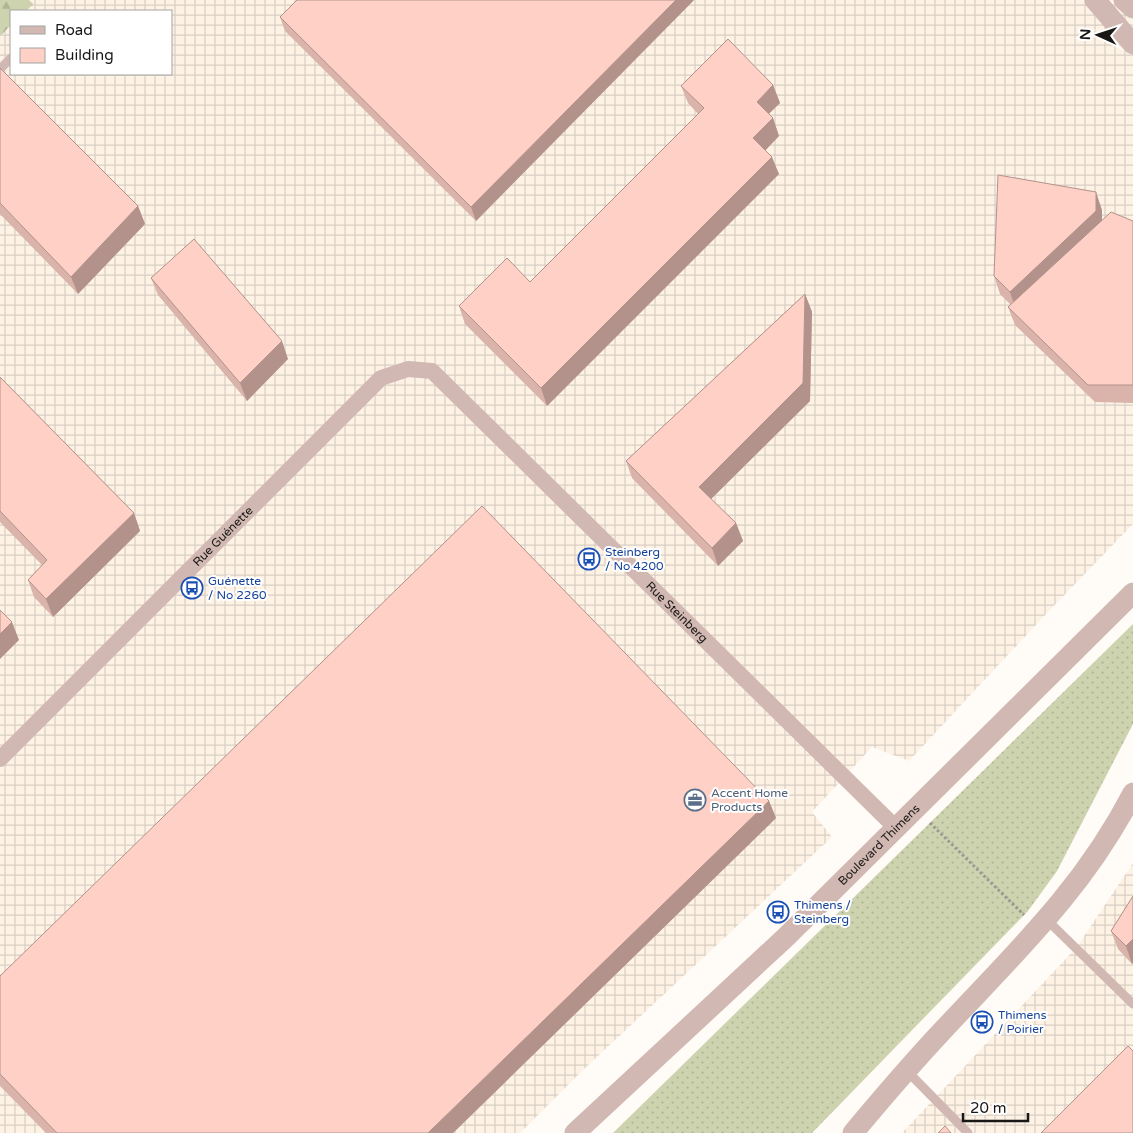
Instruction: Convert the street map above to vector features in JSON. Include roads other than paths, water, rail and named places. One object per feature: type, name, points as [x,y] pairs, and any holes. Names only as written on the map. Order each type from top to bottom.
[{"type":"street","points":[[1095,0],[1133,44]]},
{"type":"street","points":[[1124,0],[1133,8]]},
{"type":"street","name":"Rue Steinberg","points":[[381,378],[408,369],[432,372],[895,827]]},
{"type":"street","name":"Rue Guénette","points":[[0,759],[381,378]]},
{"type":"street","name":"Boulevard Thimens","points":[[575,1133],[786,937],[1133,593]]},
{"type":"street","points":[[852,1133],[1037,919],[1093,859],[1133,793]]},
{"type":"lane","points":[[0,69],[10,59]]},
{"type":"lane","points":[[1037,919],[1133,1004]]},
{"type":"lane","points":[[906,1070],[968,1133]]},
{"type":"place","name":"Steinberg / No 4200","points":[[589,559]]},
{"type":"place","name":"Guénette / No 2260","points":[[192,588]]},
{"type":"place","name":"Accent Home Products","points":[[695,800]]},
{"type":"place","name":"Thimens / Steinberg","points":[[778,912]]},
{"type":"place","name":"Thimens / Poirier","points":[[982,1022]]}]
